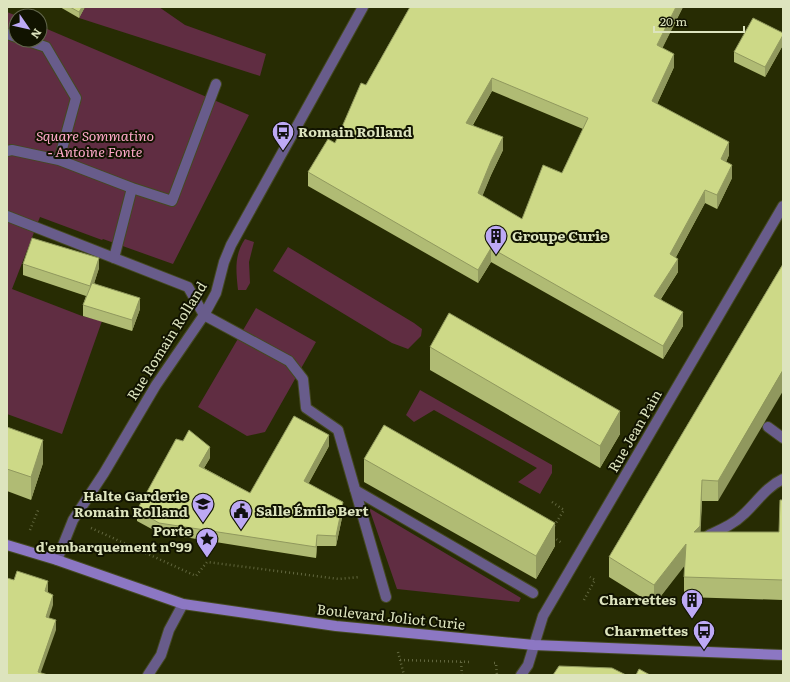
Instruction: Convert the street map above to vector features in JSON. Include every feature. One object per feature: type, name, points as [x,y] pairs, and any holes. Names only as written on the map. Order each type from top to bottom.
[{"type":"street","name":"Rue Romain Rolland","points":[[57,560],[73,520],[104,473],[156,385],[204,315],[216,293],[224,262],[231,245],[363,7]]},
{"type":"street","points":[[47,48],[76,98],[59,160]]},
{"type":"street","points":[[7,152],[12,150],[59,160],[172,202],[216,84]]},
{"type":"street","points":[[114,258],[132,188]]},
{"type":"street","name":"Rue Jean Pain","points":[[521,675],[528,665],[543,616],[783,206]]},
{"type":"street","points":[[7,216],[188,287],[204,315],[289,361],[303,379],[306,408],[338,430],[386,597]]},
{"type":"street","points":[[768,427],[783,438]]},
{"type":"street","points":[[709,535],[729,526],[743,516],[774,483],[783,479]]},
{"type":"street","points":[[355,490],[534,593]]},
{"type":"street","name":"Boulevard Joliot Curie","points":[[7,545],[57,560],[183,604],[336,626],[534,645],[783,655]]},
{"type":"street","points":[[148,675],[161,655],[170,630],[183,604]]},
{"type":"path","points":[[552,502],[564,510],[552,528]]},
{"type":"path","points":[[87,526],[196,576],[207,562],[339,579],[380,576]]},
{"type":"path","points":[[549,534],[563,543]]},
{"type":"path","points":[[584,600],[595,580],[586,575]]},
{"type":"path","points":[[400,660],[475,662]]},
{"type":"path","points":[[460,662],[462,675]]},
{"type":"path","points":[[489,663],[496,663],[497,675]]},
{"type":"green space","points":[[85,7],[159,7],[185,25],[266,54],[260,76],[79,18]]},
{"type":"green space","name":"Square Sommatino - Antoine Fonte","points":[[7,12],[8,48],[48,48],[48,29],[249,115],[173,264],[40,217],[12,289],[82,316],[102,321],[62,434],[7,414]]},
{"type":"green space","points":[[245,239],[254,242],[249,262],[250,283],[246,290],[238,290],[236,270],[237,257],[241,245]]},
{"type":"green space","points":[[288,247],[414,323],[422,329],[421,336],[408,349],[392,343],[273,271]]},
{"type":"green space","points":[[256,308],[316,342],[265,432],[247,436],[198,407]]},
{"type":"green space","points":[[420,390],[552,465],[552,473],[540,494],[518,482],[537,468],[434,410],[414,422],[406,415]]},
{"type":"green space","points":[[369,508],[521,598],[519,602],[397,589]]},
{"type":"building","points":[[70,7],[82,7],[79,12]]},
{"type":"building","points":[[410,7],[676,7],[657,45],[674,54],[652,101],[729,142],[721,159],[732,165],[717,195],[705,190],[670,254],[678,259],[654,296],[683,312],[663,346],[491,248],[478,270],[308,172],[328,139],[335,143],[361,83],[366,85]],"holes":[[[492,78],[588,118],[562,173],[543,165],[522,219],[478,193],[503,137],[466,123]]]},
{"type":"building","points":[[753,18],[783,33],[765,67],[734,52]]},
{"type":"building","points":[[32,238],[99,258],[90,286],[23,264]]},
{"type":"building","points":[[783,264],[783,370],[718,481],[702,480],[700,526],[694,532],[779,532],[780,500],[783,500],[783,580],[684,577],[686,544],[654,585],[609,557]]},
{"type":"building","points":[[92,283],[140,298],[132,320],[83,305]]},
{"type":"building","points":[[449,313],[620,411],[600,446],[430,347]]},
{"type":"building","points":[[294,416],[329,435],[304,481],[343,502],[336,536],[317,535],[316,547],[159,523],[137,510],[176,439],[183,441],[189,430],[210,447],[199,466],[250,493]]},
{"type":"building","points":[[384,425],[555,523],[536,556],[364,459]]},
{"type":"building","points":[[7,427],[43,440],[31,477],[7,469]]},
{"type":"building","points":[[17,571],[48,581],[45,591],[53,595],[46,617],[56,620],[38,672],[48,675],[7,675],[7,578],[14,580]]},
{"type":"building","points":[[559,666],[612,668],[626,675],[553,675]]},
{"type":"building","points":[[639,669],[650,675],[636,675]]},
{"type":"place","name":"Romain Rolland","points":[[283,152]]},
{"type":"place","name":"Groupe Curie","points":[[496,256]]},
{"type":"place","name":"Halte Garderie Romain Rolland","points":[[203,524]]},
{"type":"place","name":"Salle Émile Bert","points":[[241,530]]},
{"type":"place","name":"Porte d'embarquement nº99","points":[[207,558]]},
{"type":"place","name":"Charrettes","points":[[692,620]]},
{"type":"place","name":"Charmettes","points":[[704,650]]}]
